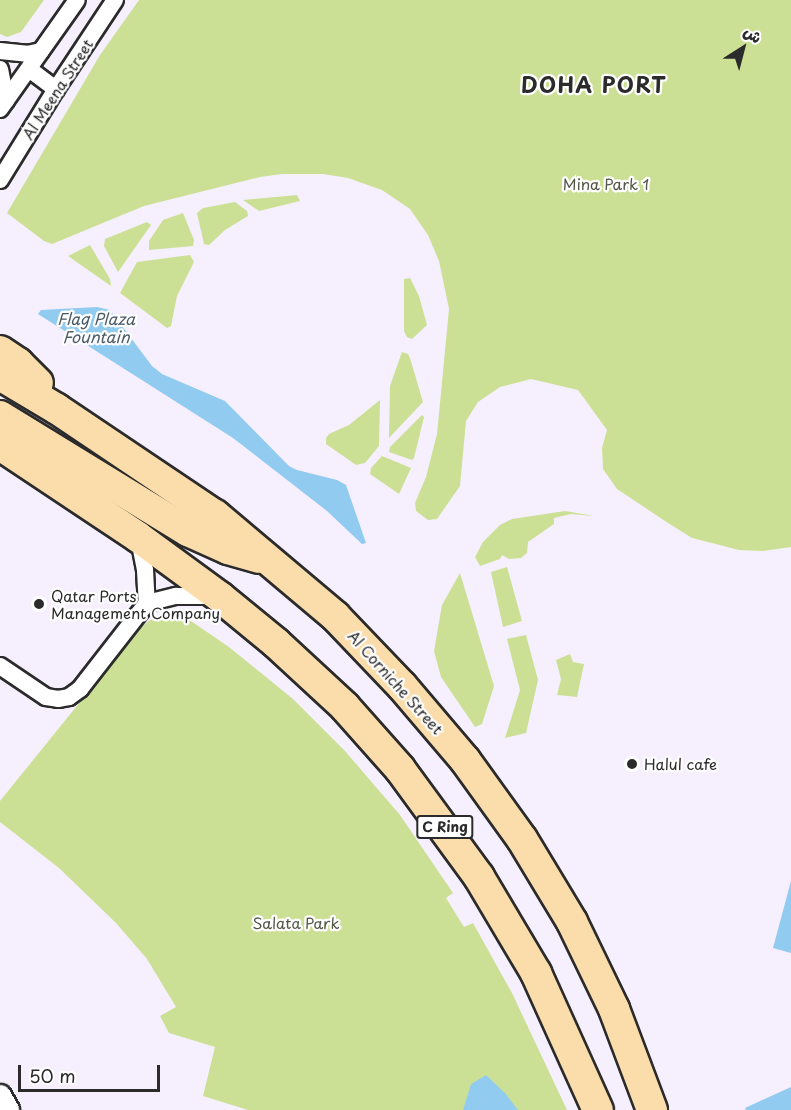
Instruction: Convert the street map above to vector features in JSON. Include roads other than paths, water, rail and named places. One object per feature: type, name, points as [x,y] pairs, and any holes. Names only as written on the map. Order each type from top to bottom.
[{"type":"highway","points":[[0,351],[33,377],[57,409]]},
{"type":"highway","name":"Al Corniche Street","points":[[0,375],[57,409],[178,488],[270,560],[335,616],[388,670],[465,760],[522,839],[572,922],[609,999],[652,1110]]},
{"type":"highway","points":[[0,416],[188,531],[228,549],[270,560]]},
{"type":"highway","name":"C Ring","points":[[0,445],[138,537],[220,597],[276,643],[345,708],[400,769],[440,819],[479,877],[536,973],[598,1110]]},
{"type":"street","points":[[3,105],[77,0]]},
{"type":"street","name":"Al Meena Street","points":[[0,180],[56,89],[115,0]]},
{"type":"street","points":[[0,51],[27,54],[41,51]]},
{"type":"street","points":[[0,69],[3,105]]},
{"type":"street","points":[[28,69],[56,89]]},
{"type":"street","points":[[138,537],[145,570],[147,603]]},
{"type":"street","points":[[0,666],[46,697],[58,699],[69,696],[80,689],[147,603],[176,596],[220,597]]},
{"type":"street","points":[[0,1096],[8,1110]]},
{"type":"water","name":"Flag Plaza Fountain","points":[[97,307],[110,310],[152,366],[162,374],[225,401],[289,466],[337,480],[346,485],[366,543],[362,544],[327,511],[233,438],[38,314],[41,310]]},
{"type":"water","points":[[791,881],[791,953],[773,948]]},
{"type":"water","points":[[486,1075],[505,1093],[518,1110],[463,1110],[471,1084]]},
{"type":"water","points":[[791,1087],[791,1110],[746,1110],[745,1108]]},
{"type":"place","name":"Qatar Ports Management Company","points":[[39,604]]},
{"type":"place","name":"Halul cafe","points":[[632,764]]},
{"type":"district","name":"DOHA PORT","points":[[594,84]]},
{"type":"park label","name":"Mina Park 1","points":[[606,184]]},
{"type":"park label","name":"Salata Park","points":[[296,923]]}]
